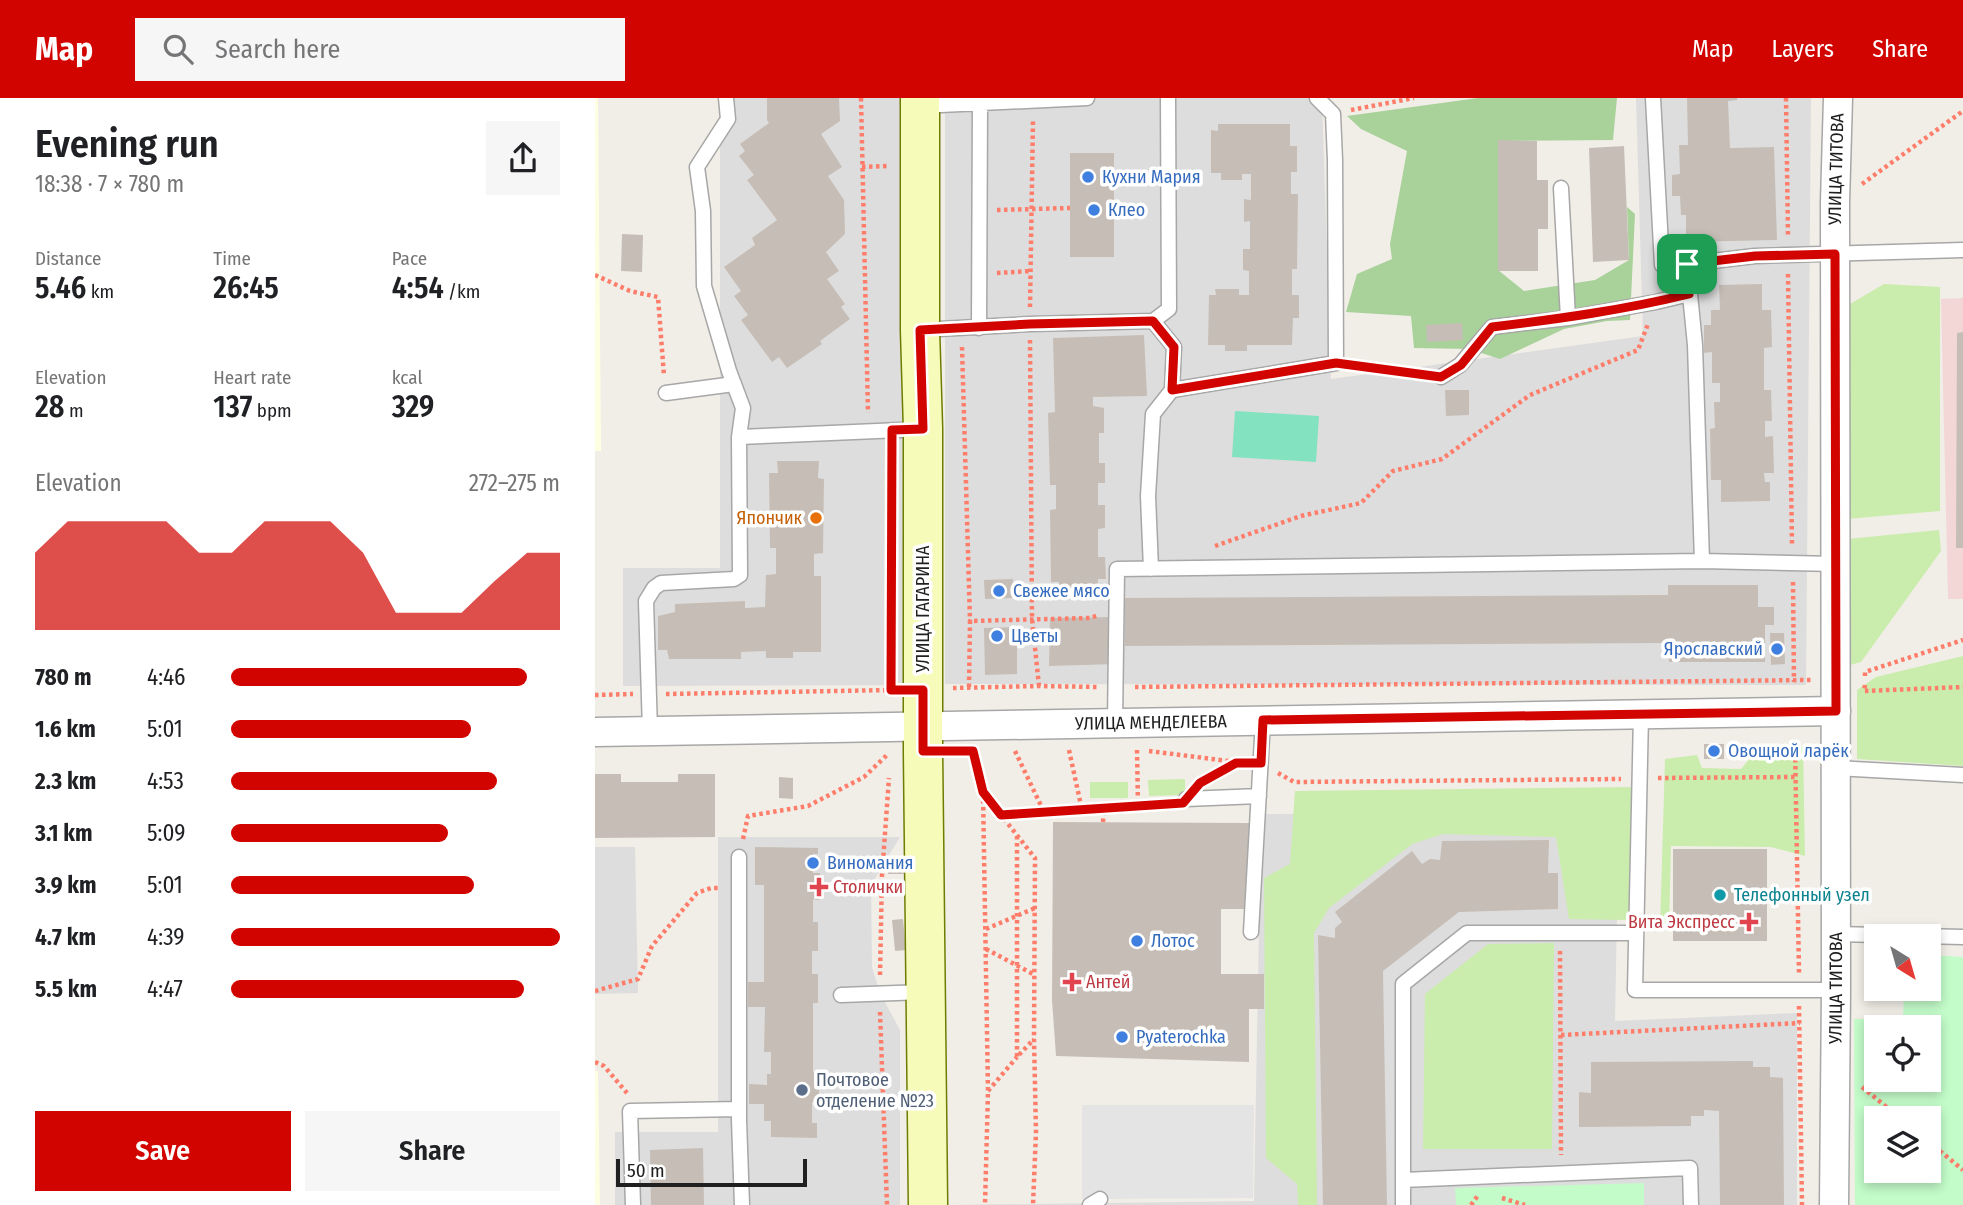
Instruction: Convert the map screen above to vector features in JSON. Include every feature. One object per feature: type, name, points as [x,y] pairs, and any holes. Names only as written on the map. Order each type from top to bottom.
[{"type":"main road","name":"УЛИЦА ГАГАРИНА","points":[[920,102],[923,429],[911,717],[926,992],[928,1205]]},
{"type":"street","name":"УЛИЦА ТИТОВА","points":[[1834,1205],[1835,202],[1838,98]]},
{"type":"street","name":"УЛИЦА МЕНДЕЛЕЕВА","points":[[595,733],[911,717],[974,738],[1115,723],[1836,711]]},
{"type":"lane","points":[[650,731],[646,601],[654,588],[661,583],[734,579],[740,575],[739,437],[743,408],[733,384],[705,286],[703,211],[697,167],[728,119],[726,98]]},
{"type":"lane","points":[[920,102],[980,103],[1087,98]]},
{"type":"lane","points":[[920,330],[1153,321],[1169,309],[1168,98]]},
{"type":"lane","points":[[1172,390],[1336,363],[1333,114],[1317,98]]},
{"type":"lane","points":[[1653,98],[1662,265],[1755,256],[1963,250]]},
{"type":"lane","points":[[979,328],[980,103]]},
{"type":"lane","points":[[1561,188],[1568,318]]},
{"type":"lane","points":[[1687,264],[1695,345],[1703,561]]},
{"type":"lane","points":[[1441,377],[1461,365],[1492,327],[1568,318],[1689,294]]},
{"type":"lane","points":[[1151,569],[1148,496],[1153,414],[1172,390],[1174,347],[1153,321]]},
{"type":"lane","points":[[666,393],[733,384]]},
{"type":"lane","points":[[739,437],[923,429]]},
{"type":"lane","points":[[1115,723],[1117,569],[1703,561],[1836,564]]},
{"type":"lane","points":[[1641,715],[1635,990],[1836,990]]},
{"type":"lane","points":[[1251,932],[1263,720]]},
{"type":"lane","points":[[1836,768],[1963,775]]},
{"type":"lane","points":[[1186,799],[1259,796]]},
{"type":"lane","points":[[739,857],[739,1109],[742,1205]]},
{"type":"lane","points":[[1403,1205],[1402,984],[1467,933],[1636,933]]},
{"type":"lane","points":[[1836,933],[1963,937]]},
{"type":"lane","points":[[841,995],[926,992]]},
{"type":"lane","points":[[633,1205],[630,1111],[739,1109]]},
{"type":"lane","points":[[1403,1180],[1690,1168],[1692,1205]]},
{"type":"path","points":[[861,98],[868,431]]},
{"type":"path","points":[[1333,114],[1414,98]]},
{"type":"path","points":[[1786,98],[1794,683]]},
{"type":"path","points":[[1034,101],[1030,324],[1032,619],[1039,686]]},
{"type":"path","points":[[1835,202],[1963,111]]},
{"type":"path","points":[[862,167],[892,166]]},
{"type":"path","points":[[980,210],[1070,208]]},
{"type":"path","points":[[979,274],[1031,271]]},
{"type":"path","points":[[595,275],[630,291],[658,298],[666,393]]},
{"type":"path","points":[[1213,547],[1301,516],[1361,503],[1393,471],[1442,459],[1530,396],[1639,350],[1656,302]]},
{"type":"path","points":[[961,329],[971,621],[969,687]]},
{"type":"path","points":[[1336,363],[1441,377]]},
{"type":"path","points":[[971,621],[1090,618],[1117,609]]},
{"type":"path","points":[[1963,640],[1865,672],[1864,691],[1963,687]]},
{"type":"path","points":[[911,717],[969,687],[1794,683],[1815,680]]},
{"type":"path","points":[[981,687],[974,738],[983,792],[988,1091],[985,1205]]},
{"type":"path","points":[[595,695],[648,694],[911,717],[974,738],[987,751]]},
{"type":"path","points":[[1138,806],[1137,750],[1236,763],[1261,763],[1294,782],[1796,777],[1795,745]]},
{"type":"path","points":[[1028,750],[1015,751],[1044,812]]},
{"type":"path","points":[[1082,750],[1069,750],[1082,810]]},
{"type":"path","points":[[739,857],[748,816],[808,806],[864,776],[891,751],[882,875],[880,993],[887,1205]]},
{"type":"path","points":[[1001,815],[1183,803],[1200,783],[1236,763]]},
{"type":"path","points":[[983,792],[1035,858],[1036,1132],[1033,1205]]},
{"type":"path","points":[[1103,822],[1104,808]]},
{"type":"path","points":[[1017,835],[1017,1057]]},
{"type":"path","points":[[595,991],[638,979],[652,946],[697,893],[711,888],[739,889]]},
{"type":"path","points":[[986,929],[1035,908]]},
{"type":"path","points":[[1560,932],[1562,1174]]},
{"type":"path","points":[[986,949],[1034,974]]},
{"type":"path","points":[[1561,1035],[1800,1023]]},
{"type":"path","points":[[988,1091],[1034,1039]]},
{"type":"path","points":[[1941,1152],[1963,1170]]},
{"type":"path","points":[[1476,1198],[1486,1198]]},
{"type":"path","points":[[1495,1198],[1505,1198],[1525,1205]]},
{"type":"shaded area","points":[[595,98],[598,98],[601,451],[595,451]]},
{"type":"shaded area","points":[[720,98],[907,98],[908,685],[623,686],[623,568],[720,568]]},
{"type":"shaded area","points":[[945,98],[1322,98],[1331,379],[1643,336],[1636,98],[1811,98],[1806,685],[945,684]]},
{"type":"shaded area","points":[[1963,298],[1963,599],[1948,599],[1941,299]]},
{"type":"shaded area","points":[[1619,813],[1615,1021],[1797,1013],[1797,1205],[950,1205],[1254,1201],[1261,814]]},
{"type":"shaded area","points":[[718,837],[900,837],[871,885],[872,967],[880,993],[900,1030],[900,1205],[615,1205],[615,1132],[718,1132]]},
{"type":"shaded area","points":[[595,847],[635,847],[638,993],[595,994]]},
{"type":"shaded area","points":[[595,1071],[598,1071],[600,1205],[595,1205]]},
{"type":"shaded area","points":[[1082,1105],[1254,1105],[1253,1198],[1082,1199]]},
{"type":"green space","points":[[1478,98],[1617,98],[1613,140],[1498,141],[1498,270],[1524,291],[1595,280],[1629,260],[1627,207],[1635,214],[1630,320],[1607,321],[1564,329],[1500,359],[1469,349],[1414,348],[1411,316],[1346,312],[1357,274],[1392,259],[1390,244],[1407,151],[1361,129],[1347,116]]},
{"type":"green space","points":[[1884,284],[1940,287],[1940,511],[1846,519],[1850,304]]},
{"type":"green space","points":[[1235,411],[1319,416],[1316,462],[1232,457]]},
{"type":"green space","points":[[1939,530],[1941,551],[1861,662],[1850,665],[1847,539]]},
{"type":"green space","points":[[1963,656],[1963,766],[1857,759],[1857,690],[1876,677]]},
{"type":"green space","points":[[1803,746],[1805,856],[1771,847],[1671,846],[1669,928],[1660,929],[1665,759],[1697,755],[1702,768],[1741,769],[1752,756],[1765,749]]},
{"type":"green space","points":[[1185,779],[1185,795],[1149,796],[1148,780]]},
{"type":"green space","points":[[1090,782],[1128,782],[1128,798],[1090,798]]},
{"type":"green space","points":[[1633,787],[1629,920],[1569,919],[1556,837],[1443,834],[1412,844],[1329,908],[1314,933],[1317,1205],[1298,1205],[1297,1184],[1266,1158],[1264,878],[1290,864],[1295,791]]},
{"type":"green space","points":[[1554,943],[1552,1149],[1423,1149],[1425,994],[1488,944]]},
{"type":"green space","points":[[1941,956],[1963,957],[1963,1205],[1855,1205],[1854,1019],[1864,1019],[1864,1092],[1941,1092],[1941,1015],[1903,1015],[1904,1001],[1941,1001]]},
{"type":"green space","points":[[1644,1183],[1644,1205],[1456,1205],[1455,1188]]},
{"type":"building","points":[[767,98],[839,98],[840,121],[821,134],[842,167],[828,176],[844,200],[845,234],[826,252],[839,271],[827,279],[845,304],[841,307],[850,319],[820,341],[822,344],[787,368],[779,357],[772,362],[741,320],[748,315],[734,296],[741,291],[724,267],[755,245],[752,238],[777,220],[747,180],[754,175],[739,156],[745,151],[740,144],[769,123]]},
{"type":"building","points":[[1687,98],[1737,98],[1728,101],[1730,148],[1774,147],[1777,240],[1686,242],[1686,215],[1681,215],[1680,196],[1672,196],[1672,175],[1680,174],[1679,145],[1688,145]]},
{"type":"building","points":[[1218,124],[1290,124],[1290,146],[1297,146],[1297,172],[1291,172],[1291,194],[1298,194],[1297,269],[1292,269],[1292,295],[1299,295],[1299,318],[1293,318],[1292,345],[1247,345],[1247,351],[1225,351],[1225,345],[1208,345],[1209,295],[1216,295],[1215,289],[1239,289],[1239,295],[1249,295],[1249,271],[1243,270],[1243,249],[1250,249],[1250,221],[1244,222],[1244,199],[1251,200],[1251,174],[1242,174],[1242,180],[1221,180],[1221,173],[1211,173],[1211,130],[1218,131]]},
{"type":"building","points":[[1498,140],[1537,141],[1537,180],[1548,180],[1548,229],[1538,229],[1538,271],[1498,271]]},
{"type":"building","points":[[1624,146],[1629,260],[1593,262],[1589,148]]},
{"type":"building","points":[[1070,153],[1114,153],[1114,257],[1070,257]]},
{"type":"building","points":[[622,234],[643,235],[642,272],[621,271]]},
{"type":"building","points":[[1762,284],[1762,310],[1771,310],[1772,347],[1764,348],[1764,390],[1771,390],[1772,421],[1765,421],[1765,437],[1773,436],[1774,473],[1764,473],[1765,482],[1770,482],[1770,501],[1721,502],[1721,480],[1711,480],[1710,429],[1715,428],[1714,402],[1720,402],[1720,383],[1712,383],[1712,352],[1704,353],[1704,325],[1711,325],[1711,310],[1720,310],[1719,285]]},
{"type":"building","points":[[1462,323],[1463,340],[1427,342],[1426,325]]},
{"type":"building","points":[[1963,332],[1963,548],[1956,548],[1957,333]]},
{"type":"building","points":[[1144,335],[1147,396],[1093,397],[1093,406],[1104,408],[1104,433],[1099,433],[1099,463],[1105,463],[1105,483],[1098,483],[1098,505],[1105,505],[1105,528],[1098,529],[1098,557],[1105,557],[1106,579],[1098,579],[1098,595],[1059,595],[1059,582],[1051,582],[1050,510],[1056,509],[1056,485],[1050,485],[1048,413],[1055,412],[1053,338]]},
{"type":"building","points":[[1445,390],[1469,390],[1469,415],[1446,416]]},
{"type":"building","points":[[777,461],[819,461],[818,478],[824,479],[823,553],[814,554],[814,576],[821,576],[821,652],[793,652],[793,658],[766,658],[766,651],[741,652],[741,659],[669,659],[667,650],[658,650],[658,616],[675,612],[675,604],[745,601],[745,608],[765,607],[766,575],[776,574],[776,548],[770,548],[769,473],[778,473]]},
{"type":"building","points":[[1013,579],[1013,598],[985,599],[984,580]]},
{"type":"building","points":[[1668,585],[1758,585],[1758,607],[1774,607],[1774,625],[1765,625],[1765,662],[1669,662],[1669,643],[1125,646],[1125,598],[1668,595]]},
{"type":"building","points":[[1116,617],[1116,664],[1049,666],[1050,618]]},
{"type":"building","points":[[1017,627],[1017,674],[985,675],[984,628]]},
{"type":"building","name":"Ярославский","points":[[1770,633],[1784,633],[1785,664],[1771,665]]},
{"type":"building","name":"Овощной ларёк","points":[[1704,744],[1724,744],[1724,759],[1704,759]]},
{"type":"building","points":[[595,774],[621,774],[621,782],[678,782],[678,774],[715,774],[715,837],[595,838]]},
{"type":"building","points":[[779,777],[793,778],[793,799],[779,798]]},
{"type":"building","name":"Лотос","points":[[1053,822],[1249,823],[1248,909],[1221,909],[1221,974],[1264,974],[1264,1009],[1249,1009],[1249,1062],[1056,1056],[1052,1000]]},
{"type":"building","points":[[1549,840],[1548,873],[1558,873],[1558,909],[1459,912],[1383,971],[1387,1205],[1323,1205],[1318,935],[1335,938],[1335,928],[1342,922],[1335,912],[1412,851],[1422,864],[1430,859],[1440,860],[1442,841]]},
{"type":"building","points":[[755,847],[818,848],[818,854],[813,854],[813,873],[820,873],[819,900],[813,899],[813,922],[818,922],[818,951],[812,951],[812,974],[818,974],[818,1003],[813,1003],[813,1072],[819,1072],[819,1102],[812,1102],[812,1123],[817,1123],[817,1138],[771,1137],[771,1121],[764,1121],[764,1104],[749,1104],[749,1084],[767,1085],[767,1074],[771,1074],[771,1052],[764,1052],[765,1007],[748,1007],[748,982],[764,982],[764,885],[755,885]]},
{"type":"building","name":"Телефонный узел","points":[[1673,849],[1767,849],[1767,941],[1673,941]]},
{"type":"building","points":[[888,860],[904,860],[904,874],[888,874]]},
{"type":"building","points":[[903,919],[906,950],[895,951],[892,920]]},
{"type":"building","points":[[1753,1061],[1753,1067],[1770,1067],[1770,1077],[1783,1078],[1784,1205],[1720,1205],[1719,1111],[1704,1110],[1704,1116],[1691,1116],[1691,1126],[1579,1127],[1579,1092],[1591,1093],[1591,1062]]},
{"type":"building","points":[[703,1148],[704,1205],[651,1205],[650,1150]]},
{"type":"place","name":"Кухни Мария","points":[[1088,177]]},
{"type":"place","name":"Клео","points":[[1094,210]]},
{"type":"place","name":"Япончик","points":[[816,518]]},
{"type":"place","name":"Свежее мясо","points":[[999,591]]},
{"type":"place","name":"Цветы","points":[[997,636]]},
{"type":"place","name":"Ярославский","points":[[1777,649]]},
{"type":"place","name":"Овощной ларёк","points":[[1714,751]]},
{"type":"place","name":"Виномания","points":[[813,863]]},
{"type":"place","name":"Столички","points":[[819,887]]},
{"type":"place","name":"Телефонный узел","points":[[1720,895]]},
{"type":"place","name":"Вита Экспресс","points":[[1749,922]]},
{"type":"place","name":"Лотос","points":[[1137,941]]},
{"type":"place","name":"Антей","points":[[1072,982]]},
{"type":"place","name":"Pyaterochka","points":[[1122,1037]]},
{"type":"place","name":"Почтовое отделение №23","points":[[802,1090]]},
{"type":"route","points":[[1835,254],[1836,711],[1263,720],[1261,763],[1236,763],[1200,783],[1183,803],[1001,815],[983,792],[973,751],[923,751],[923,690],[891,690],[892,430],[923,429],[920,330],[1153,321],[1174,347],[1172,390],[1336,363],[1441,377],[1461,365],[1492,327],[1568,318],[1689,294],[1687,264],[1755,256],[1835,254]]}]
